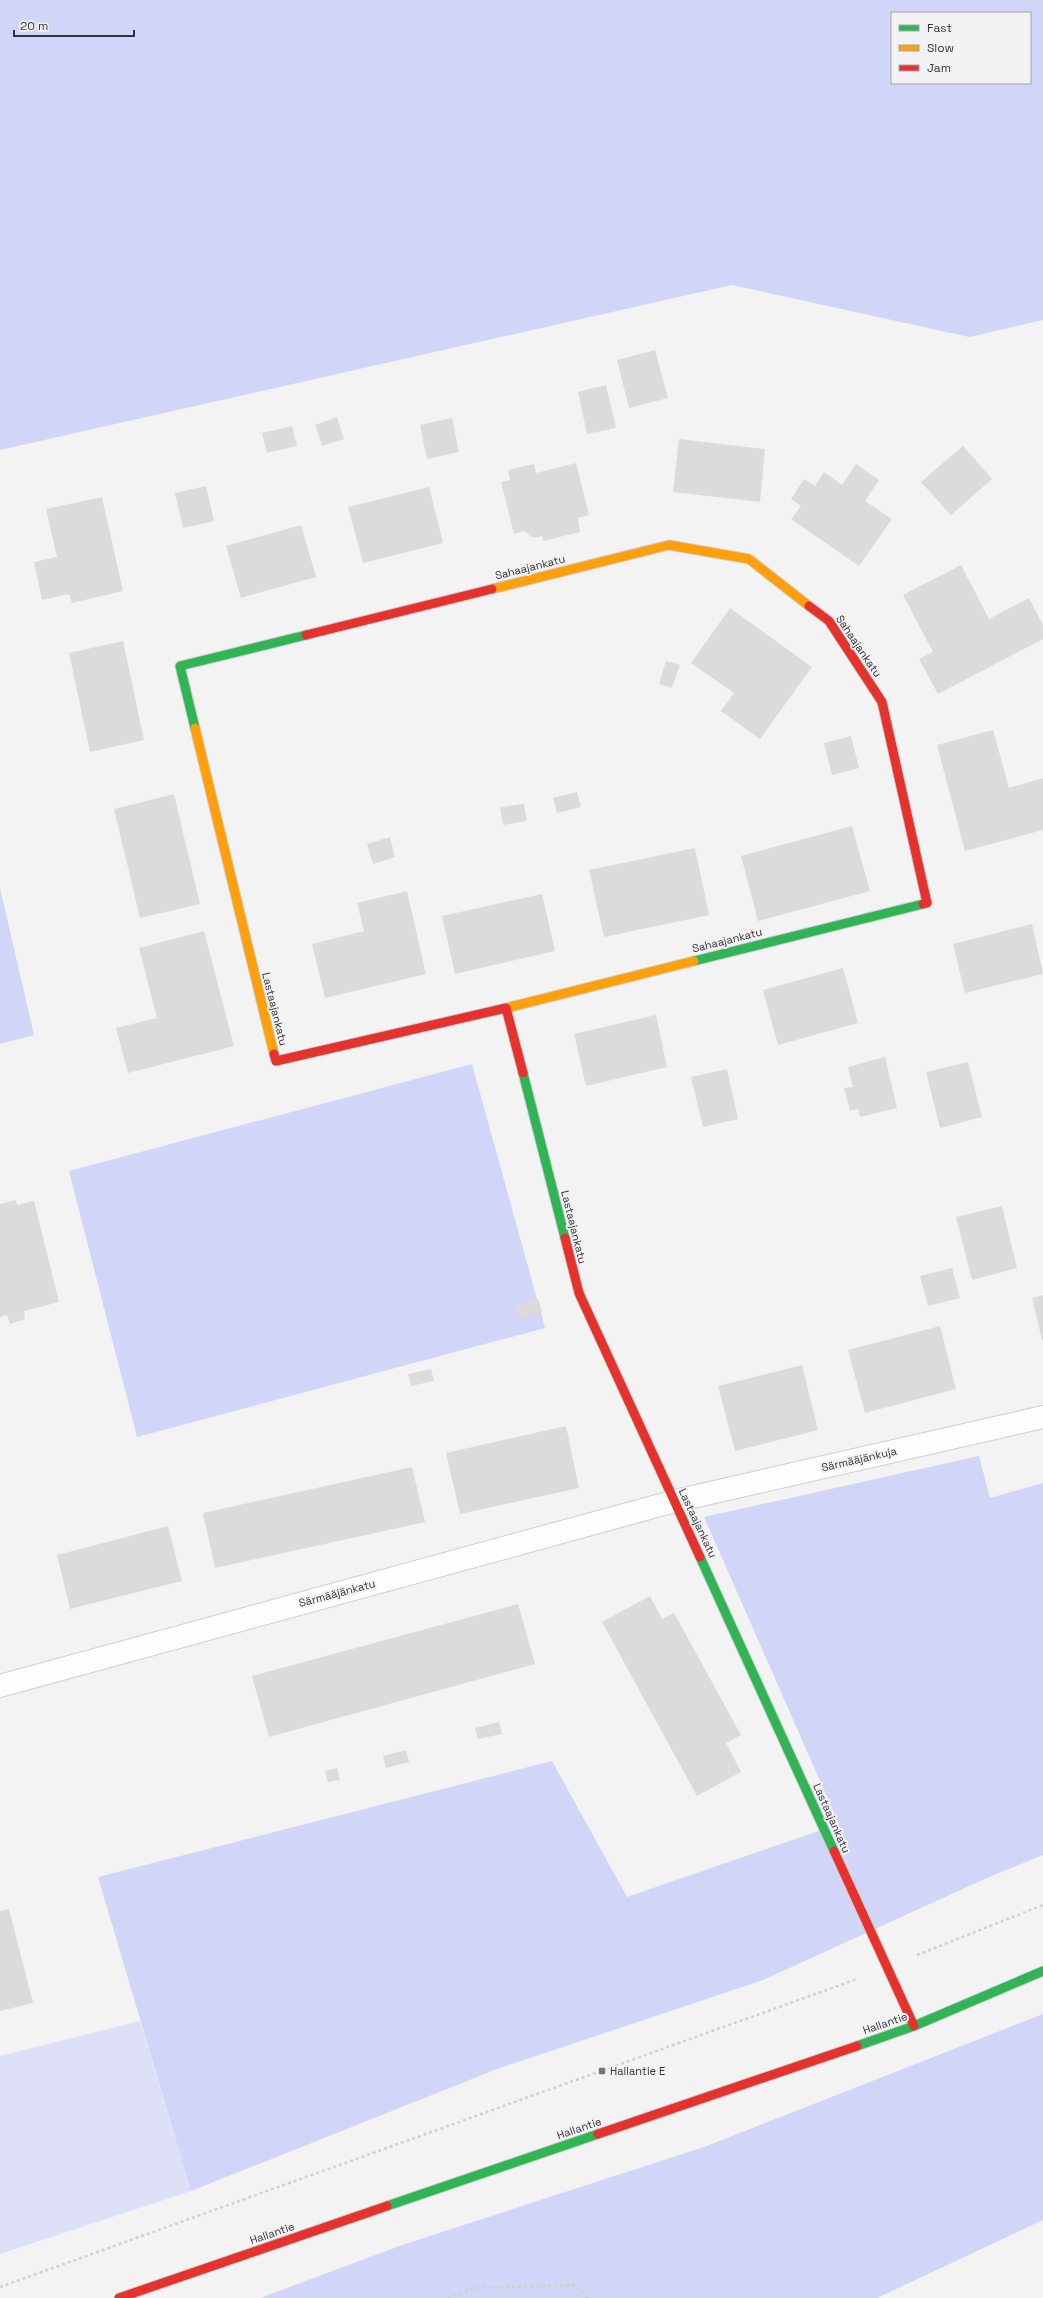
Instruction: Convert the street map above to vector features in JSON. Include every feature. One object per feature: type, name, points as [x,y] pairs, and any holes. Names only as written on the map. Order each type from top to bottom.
[{"type":"street","name":"Sahaajankatu","points":[[180,666],[669,545],[749,559],[830,621],[882,702],[927,903],[506,1008]]},
{"type":"street","name":"Lastaajankatu","points":[[180,666],[276,1061],[506,1008],[579,1293],[914,2026]]},
{"type":"street","name":"Särmääjänkuja","points":[[675,1501],[1043,1417]]},
{"type":"street","name":"Särmääjänkatu","points":[[0,1686],[675,1501]]},
{"type":"street","name":"Hallantie","points":[[119,2298],[914,2026],[1043,1972]]},
{"type":"path","points":[[0,2287],[887,1967],[1043,1905]]},
{"type":"path","points":[[448,2298],[475,2288],[575,2285],[588,2298]]},
{"type":"shaded area","points":[[0,0],[1043,0],[1043,320],[969,337],[732,285],[0,450]]},
{"type":"shaded area","points":[[0,888],[34,1035],[0,1044]]},
{"type":"shaded area","points":[[472,1064],[545,1328],[137,1437],[69,1171]]},
{"type":"shaded area","points":[[979,1456],[990,1498],[1043,1483],[1043,1855],[989,1877],[763,1980],[497,2069],[191,2191],[98,1877],[552,1761],[627,1897],[839,1824],[704,1517]]},
{"type":"shaded area","points":[[1043,2014],[1043,2220],[877,2298],[260,2298],[405,2244],[704,2147]]},
{"type":"shaded area","points":[[140,2021],[191,2191],[0,2254],[0,2056]]},
{"type":"building","points":[[655,350],[668,398],[629,408],[617,360]]},
{"type":"building","points":[[606,385],[616,428],[587,434],[578,392]]},
{"type":"building","points":[[337,417],[344,439],[322,446],[315,425]]},
{"type":"building","points":[[452,418],[459,452],[427,459],[420,425]]},
{"type":"building","points":[[292,426],[297,446],[267,453],[262,433]]},
{"type":"building","points":[[679,439],[765,449],[760,502],[673,492]]},
{"type":"building","points":[[963,446],[992,479],[951,515],[921,482]]},
{"type":"building","points":[[576,463],[589,515],[578,518],[580,532],[543,541],[542,536],[536,538],[530,536],[525,531],[514,534],[501,482],[510,480],[508,470],[534,464],[536,473]]},
{"type":"building","points":[[856,464],[879,480],[865,501],[892,519],[859,566],[791,519],[801,506],[791,499],[804,479],[815,486],[824,472],[842,485]]},
{"type":"building","points":[[206,486],[214,521],[183,528],[175,493]]},
{"type":"building","points":[[429,487],[443,543],[363,563],[348,507]]},
{"type":"building","points":[[102,497],[123,591],[72,603],[69,594],[42,600],[34,562],[57,557],[46,509]]},
{"type":"building","points":[[301,525],[316,577],[241,598],[226,546]]},
{"type":"building","points":[[961,565],[989,619],[1029,598],[1043,625],[1043,639],[938,694],[919,659],[933,652],[903,595]]},
{"type":"building","points":[[730,608],[812,667],[760,739],[721,711],[734,693],[691,663]]},
{"type":"building","points":[[123,641],[144,740],[90,752],[69,653]]},
{"type":"building","points":[[666,661],[680,665],[672,688],[659,684]]},
{"type":"building","points":[[993,730],[1009,788],[1043,778],[1043,830],[965,851],[937,745]]},
{"type":"building","points":[[851,736],[859,768],[832,775],[824,743]]},
{"type":"building","points":[[577,792],[581,807],[557,813],[553,798]]},
{"type":"building","points":[[174,794],[200,904],[140,918],[114,809]]},
{"type":"building","points":[[524,804],[527,821],[503,825],[500,807]]},
{"type":"building","points":[[852,826],[870,891],[758,921],[741,856]]},
{"type":"building","points":[[390,837],[395,857],[373,864],[367,844]]},
{"type":"building","points":[[695,848],[709,915],[604,937],[589,870]]},
{"type":"building","points":[[407,891],[426,974],[325,998],[312,944],[364,931],[357,903]]},
{"type":"building","points":[[542,894],[555,951],[455,974],[442,916]]},
{"type":"building","points":[[1032,924],[1043,974],[965,993],[953,944]]},
{"type":"building","points":[[204,931],[234,1046],[128,1073],[116,1028],[157,1018],[139,948]]},
{"type":"building","points":[[843,968],[858,1023],[778,1045],[763,990]]},
{"type":"building","points":[[656,1015],[667,1067],[586,1086],[574,1034]]},
{"type":"building","points":[[885,1057],[897,1108],[860,1117],[858,1109],[850,1111],[844,1088],[853,1087],[848,1067]]},
{"type":"building","points":[[968,1062],[982,1117],[940,1128],[926,1072]]},
{"type":"building","points":[[727,1069],[738,1119],[703,1127],[691,1077]]},
{"type":"building","points":[[16,1200],[17,1205],[34,1201],[59,1302],[24,1311],[25,1319],[10,1324],[7,1315],[0,1317],[0,1204]]},
{"type":"building","points":[[1002,1206],[1017,1268],[972,1280],[956,1217]]},
{"type":"building","points":[[952,1268],[960,1298],[928,1306],[920,1276]]},
{"type":"building","points":[[1043,1295],[1043,1340],[1042,1340],[1032,1298]]},
{"type":"building","points":[[538,1299],[542,1312],[519,1318],[516,1305]]},
{"type":"building","points":[[940,1326],[956,1389],[865,1413],[848,1350]]},
{"type":"building","points":[[802,1365],[818,1430],[735,1451],[718,1386]]},
{"type":"building","points":[[431,1369],[434,1381],[411,1386],[408,1374]]},
{"type":"building","points":[[566,1426],[579,1488],[460,1514],[446,1453]]},
{"type":"building","points":[[412,1467],[425,1522],[215,1568],[203,1513]]},
{"type":"building","points":[[168,1526],[182,1581],[70,1609],[57,1555]]},
{"type":"building","points":[[650,1596],[662,1619],[674,1613],[741,1735],[726,1743],[741,1772],[697,1796],[602,1622]]},
{"type":"building","points":[[518,1604],[535,1664],[269,1737],[252,1676]]},
{"type":"building","points":[[499,1722],[502,1734],[478,1739],[475,1728]]},
{"type":"building","points":[[406,1750],[409,1762],[386,1768],[383,1756]]},
{"type":"building","points":[[337,1768],[340,1780],[328,1782],[325,1771]]},
{"type":"building","points":[[9,1909],[33,2003],[0,2011],[0,1911]]},
{"type":"traffic: fast","points":[[195,728],[180,666],[306,635]]},
{"type":"traffic: fast","points":[[694,961],[923,904]]},
{"type":"traffic: fast","points":[[523,1073],[565,1238]]},
{"type":"traffic: fast","points":[[700,1557],[834,1851]]},
{"type":"traffic: fast","points":[[857,2046],[914,2026],[1043,1971]]},
{"type":"traffic: fast","points":[[387,2206],[598,2134]]},
{"type":"traffic: slow","points":[[492,589],[669,545],[749,559],[809,606]]},
{"type":"traffic: slow","points":[[195,728],[274,1054]]},
{"type":"traffic: slow","points":[[506,1008],[694,961]]},
{"type":"traffic: jam","points":[[306,635],[492,589]]},
{"type":"traffic: jam","points":[[809,606],[829,621],[882,702],[927,903],[923,904]]},
{"type":"traffic: jam","points":[[274,1054],[276,1061],[506,1008],[523,1073]]},
{"type":"traffic: jam","points":[[565,1238],[579,1293],[700,1557]]},
{"type":"traffic: jam","points":[[834,1851],[914,2026]]},
{"type":"traffic: jam","points":[[598,2134],[857,2046]]},
{"type":"traffic: jam","points":[[119,2298],[387,2206]]},
{"type":"place","name":"Hallantie E","points":[[602,2071]]}]
